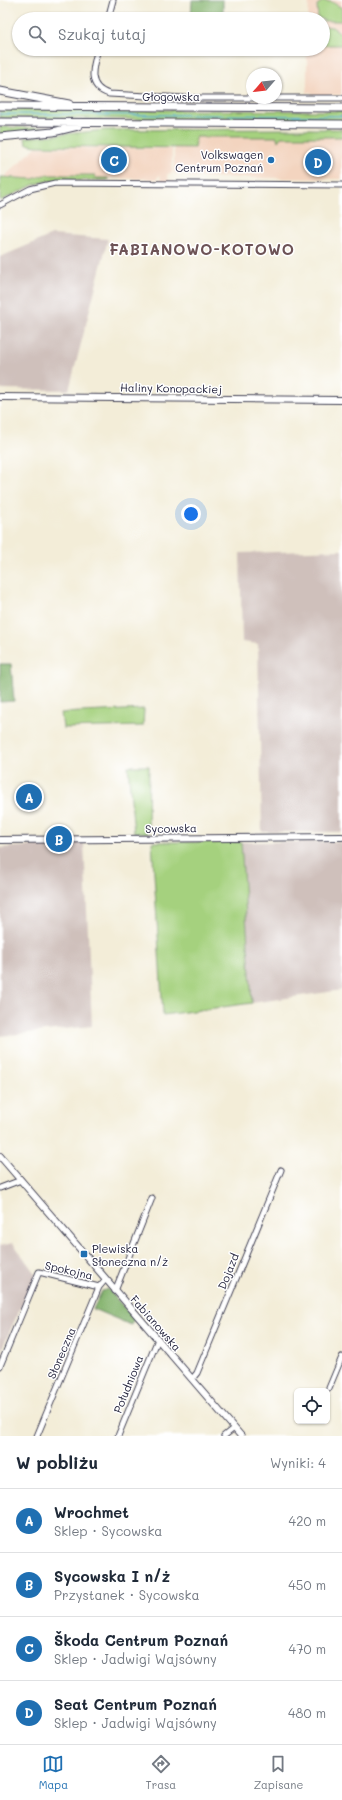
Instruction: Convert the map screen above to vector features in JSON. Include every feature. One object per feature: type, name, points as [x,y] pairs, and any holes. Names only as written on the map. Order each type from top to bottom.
[{"type":"main road","points":[[0,91],[85,107]]},
{"type":"main road","name":"Głogowska","points":[[0,106],[342,108]]},
{"type":"main road","points":[[0,122],[342,124]]},
{"type":"main road","points":[[0,137],[53,132],[92,123]]},
{"type":"street","points":[[110,12],[113,0]]},
{"type":"street","points":[[96,56],[92,76],[95,85],[102,91],[116,95],[161,95],[185,98],[342,98]]},
{"type":"street","points":[[0,204],[30,189],[55,183],[342,185]]},
{"type":"street","name":"Haliny Konopackiej","points":[[0,397],[342,400]]},
{"type":"street","name":"Sycowska","points":[[0,840],[342,837]]},
{"type":"street","name":"Fabianowska","points":[[0,1156],[241,1436]]},
{"type":"street","name":"Dojazd","points":[[192,1379],[197,1372],[281,1170]]},
{"type":"street","points":[[0,1188],[20,1180]]},
{"type":"street","points":[[115,1291],[152,1198]]},
{"type":"street","name":"Spokojna","points":[[0,1366],[39,1272],[99,1287]]},
{"type":"street","name":"Słoneczna","points":[[37,1436],[99,1287],[106,1280]]},
{"type":"street","name":"Południowa","points":[[118,1436],[158,1339]]},
{"type":"street","points":[[329,1388],[342,1357]]},
{"type":"street","points":[[224,1436],[234,1428]]},
{"type":"shaded area","points":[[309,0],[342,0],[342,95],[316,95],[309,92],[307,94],[307,56],[330,56],[330,12],[308,12]]},
{"type":"shaded area","points":[[174,137],[342,137],[342,179],[189,177],[188,174],[174,173]]},
{"type":"shaded area","points":[[36,147],[172,149],[172,173],[167,174],[168,179],[172,182],[157,182],[161,178],[159,175],[157,179],[94,178],[94,175],[44,175],[32,179],[4,177]]},
{"type":"shaded area","points":[[52,235],[108,239],[69,390],[0,389],[0,257]]},
{"type":"shaded area","points":[[342,550],[342,832],[262,832],[258,644],[242,642],[240,553]]},
{"type":"shaded area","points":[[84,842],[92,1026],[0,1036],[0,848]]},
{"type":"shaded area","points":[[241,842],[342,842],[342,990],[252,1003]]},
{"type":"shaded area","points":[[13,1243],[36,1275],[0,1352],[0,1246]]},
{"type":"green space","points":[[192,0],[223,0],[223,12],[191,12]]},
{"type":"green space","points":[[323,1],[332,2],[342,8],[342,21],[330,21],[330,12],[318,12],[317,5]]},
{"type":"green space","points":[[330,27],[342,34],[342,45],[330,45]]},
{"type":"green space","points":[[0,109],[342,111],[342,121],[0,118]]},
{"type":"green space","points":[[0,127],[57,128],[0,134]]},
{"type":"green space","points":[[342,129],[342,137],[281,137],[278,141],[277,137],[195,137],[195,148],[37,146],[26,144],[25,138],[105,130]]},
{"type":"green space","points":[[44,175],[95,175],[95,178],[108,178],[108,180],[47,181],[33,185],[0,201],[0,177],[33,179]]},
{"type":"green space","points":[[0,664],[11,664],[14,701],[0,702]]},
{"type":"green space","points":[[144,709],[143,726],[63,728],[61,713]]},
{"type":"green space","points":[[128,766],[149,766],[148,833],[134,833]]},
{"type":"green space","points":[[152,842],[241,842],[252,1003],[163,1015]]},
{"type":"green space","points":[[108,1289],[134,1319],[131,1325],[93,1309],[102,1291]]},
{"type":"waterway","points":[[0,114],[342,116]]},
{"type":"place","name":"Škoda Centrum Poznań","points":[[114,160]]},
{"type":"place","name":"Volkswagen Centrum Poznań","points":[[271,160]]},
{"type":"place","name":"Seat Centrum Poznań","points":[[318,162]]},
{"type":"place","name":"Wrochmet","points":[[29,797]]},
{"type":"place","name":"Sycowska I n/ż","points":[[59,839]]},
{"type":"place","name":"Plewiska Słoneczna n/ż","points":[[84,1254]]},
{"type":"district","name":"FABIANOWO-KOTOWO","points":[[202,249]]}]
